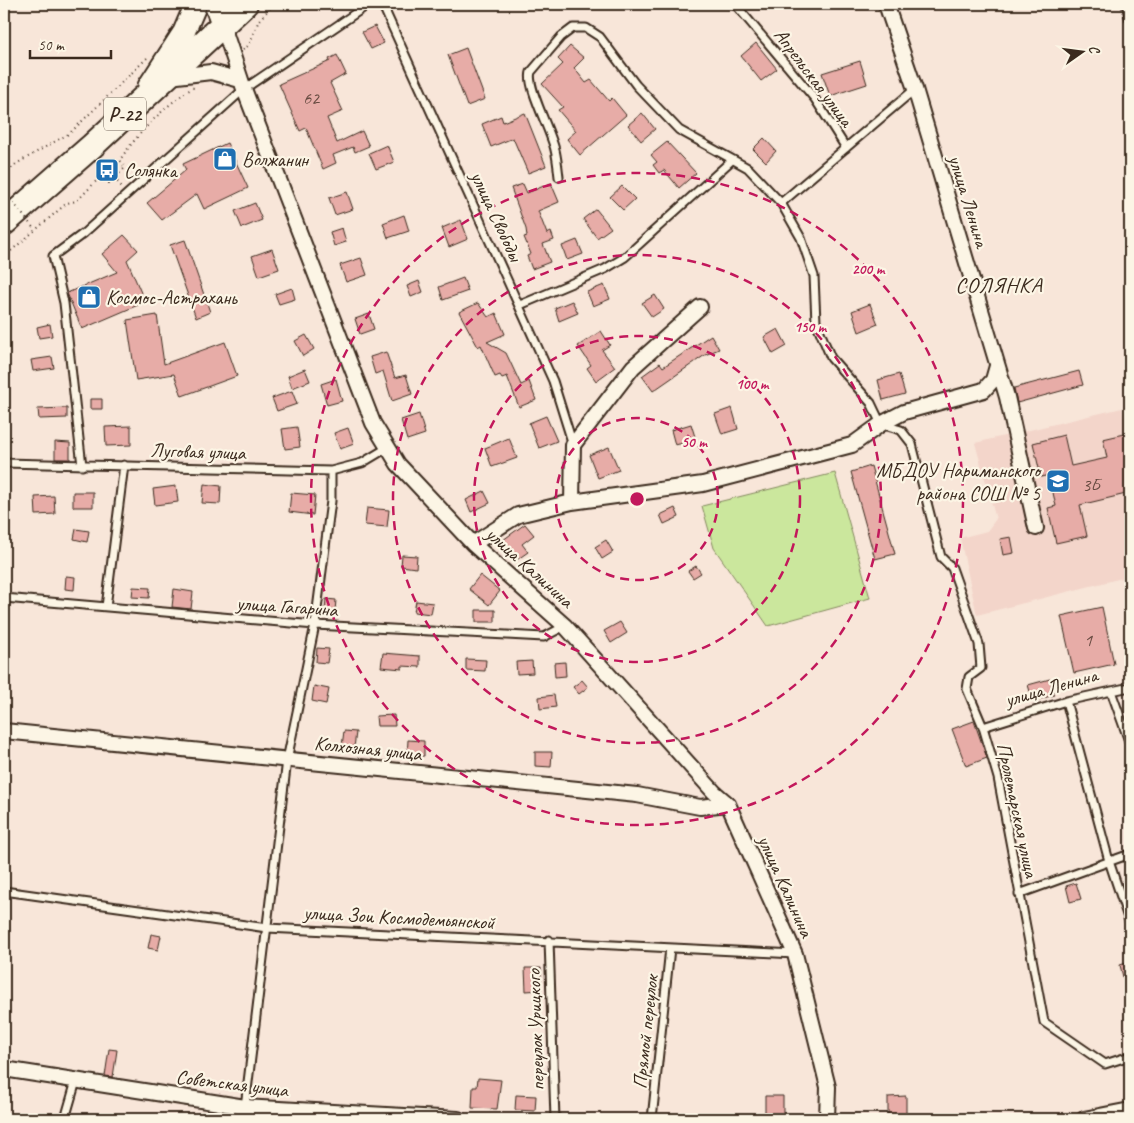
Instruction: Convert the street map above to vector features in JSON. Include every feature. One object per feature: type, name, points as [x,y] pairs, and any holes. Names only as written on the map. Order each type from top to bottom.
[{"type":"highway","name":"Р-22","points":[[4,223],[37,196],[246,4]]},
{"type":"main road","points":[[140,100],[184,32],[196,4]]},
{"type":"main road","points":[[215,4],[223,26]]},
{"type":"street","name":"улица Ленина","points":[[886,4],[915,89],[997,366],[1036,528]]},
{"type":"street","name":"улица Калинина","points":[[223,26],[242,84],[373,423],[387,448],[398,464],[473,544],[565,626],[714,792],[728,804],[794,954],[828,1087],[827,1119]]},
{"type":"street","points":[[166,77],[211,72],[242,84]]},
{"type":"street","points":[[572,502],[573,445],[633,367],[700,307]]},
{"type":"street","points":[[473,544],[518,516],[572,502],[703,484],[852,445],[881,424],[904,412],[984,390],[993,380],[997,366]]},
{"type":"street","name":"Колхозная улица","points":[[4,731],[637,795],[700,807],[728,804]]},
{"type":"street","name":"Советская улица","points":[[4,1069],[245,1107],[458,1119]]},
{"type":"street","points":[[1084,1119],[1130,1110]]},
{"type":"lane","points":[[82,466],[64,303],[53,256],[84,233],[128,193],[242,84],[370,4]]},
{"type":"lane","name":"улица Свободы","points":[[382,4],[553,381],[573,445]]},
{"type":"lane","name":"Апрельская улица","points":[[736,4],[814,99],[846,148]]},
{"type":"lane","points":[[1126,4],[1130,20]]},
{"type":"lane","points":[[559,177],[556,151],[546,119],[530,86],[529,78],[531,72],[561,37],[573,28],[586,28],[600,37],[636,85],[679,130],[748,168],[781,204],[800,238],[814,276],[816,322],[831,358],[871,403],[881,424]]},
{"type":"lane","points":[[781,204],[915,89]]},
{"type":"lane","points":[[520,306],[606,269],[625,257],[732,160]]},
{"type":"lane","name":"Пролетарская улица","points":[[881,424],[901,430],[912,444],[941,558],[952,568],[979,644],[981,668],[969,677],[967,689],[983,727],[998,778],[1044,1022],[1105,1064],[1130,1056]]},
{"type":"lane","name":"Луговая улица","points":[[4,463],[331,471],[362,463],[387,448]]},
{"type":"lane","points":[[106,607],[124,465]]},
{"type":"lane","points":[[245,1107],[287,760],[315,625],[331,501],[331,471]]},
{"type":"lane","name":"улица Гагарина","points":[[4,598],[315,625],[544,637],[565,626]]},
{"type":"lane","name":"улица Ленина","points":[[983,727],[1066,701],[1130,687]]},
{"type":"lane","points":[[1111,691],[1130,744]]},
{"type":"lane","points":[[1066,701],[1109,861],[1130,924]]},
{"type":"lane","points":[[1019,894],[1130,854]]},
{"type":"lane","name":"улица Зои Космодемьянской","points":[[4,891],[267,928],[549,940],[794,954]]},
{"type":"lane","name":"переулок Урицкого","points":[[549,940],[555,1119]]},
{"type":"lane","name":"Прямой переулок","points":[[652,1119],[670,948]]},
{"type":"lane","points":[[64,1119],[76,1081]]},
{"type":"path","points":[[4,175],[16,164],[70,133],[151,54]]},
{"type":"path","points":[[11,250],[67,203],[77,201],[102,175],[109,183],[125,168],[120,160]]},
{"type":"path","points":[[114,178],[128,193]]},
{"type":"path","points":[[4,191],[35,230]]},
{"type":"shaded area","name":"МБДОУ Нариманского района СОШ № 5","points":[[1122,408],[1130,440],[1130,576],[977,615],[960,538],[987,531],[996,519],[975,443]]},
{"type":"green space","points":[[835,473],[870,598],[768,626],[714,548],[702,506]]},
{"type":"building","points":[[375,26],[384,43],[371,49],[362,32]]},
{"type":"building","points":[[756,43],[777,69],[761,81],[741,56]]},
{"type":"building","points":[[570,46],[584,58],[574,68],[586,83],[591,80],[609,101],[612,98],[626,115],[580,155],[567,139],[576,131],[558,110],[563,107],[542,84],[563,64],[558,59]]},
{"type":"building","points":[[466,48],[485,99],[467,106],[448,55]]},
{"type":"building","points":[[337,55],[346,74],[330,83],[343,111],[327,118],[337,143],[362,131],[369,146],[355,152],[353,147],[333,155],[336,163],[323,169],[306,128],[300,131],[279,84],[330,61],[329,59]]},
{"type":"building","points":[[860,61],[867,84],[830,96],[822,73]]},
{"type":"building","points":[[525,113],[546,166],[528,173],[513,138],[491,147],[482,124],[501,116],[503,122]]},
{"type":"building","points":[[642,113],[655,129],[641,141],[628,125]]},
{"type":"building","points":[[764,138],[776,151],[766,162],[753,149]]},
{"type":"building","points":[[667,142],[696,173],[679,188],[664,170],[659,173],[653,165],[657,162],[651,155]]},
{"type":"building","points":[[227,143],[248,188],[204,209],[197,194],[162,220],[147,203],[186,170],[183,164]]},
{"type":"building","points":[[387,145],[394,162],[376,169],[369,153]]},
{"type":"building","points":[[551,183],[559,202],[538,211],[547,234],[551,232],[554,240],[543,244],[550,262],[532,269],[527,256],[531,254],[524,237],[527,236],[526,229],[511,188],[523,184],[527,193]]},
{"type":"building","points":[[622,186],[635,199],[623,210],[610,197]]},
{"type":"building","points":[[347,192],[353,209],[335,215],[329,198]]},
{"type":"building","points":[[255,203],[262,220],[242,228],[235,211]]},
{"type":"building","points":[[596,209],[611,228],[597,238],[583,219]]},
{"type":"building","points":[[404,215],[409,231],[388,238],[383,223]]},
{"type":"building","points":[[461,220],[468,239],[449,247],[442,228]]},
{"type":"building","points":[[342,228],[346,242],[334,246],[330,232]]},
{"type":"building","points":[[124,235],[138,250],[127,260],[145,302],[82,329],[67,293],[117,272],[102,254]]},
{"type":"building","points":[[185,240],[210,312],[196,318],[170,245]]},
{"type":"building","points":[[577,240],[583,254],[567,260],[562,246]]},
{"type":"building","points":[[272,249],[279,269],[259,276],[252,256]]},
{"type":"building","points":[[361,258],[367,275],[346,282],[340,265]]},
{"type":"building","points":[[463,278],[468,291],[443,300],[439,287]]},
{"type":"building","points":[[419,281],[423,292],[411,297],[407,286]]},
{"type":"building","points":[[604,285],[610,299],[593,306],[587,292]]},
{"type":"building","points":[[292,288],[295,299],[279,304],[275,294]]},
{"type":"building","points":[[655,295],[664,309],[652,317],[642,303]]},
{"type":"building","points":[[572,301],[578,313],[559,321],[555,308]]},
{"type":"building","points":[[478,303],[488,317],[496,313],[505,334],[487,342],[506,353],[521,385],[529,381],[536,400],[519,407],[507,376],[502,378],[500,375],[495,377],[481,345],[478,347],[459,312]]},
{"type":"building","points":[[870,304],[878,324],[859,332],[852,311]]},
{"type":"building","points":[[369,314],[374,329],[360,334],[355,319]]},
{"type":"building","points":[[157,315],[164,364],[225,342],[237,376],[182,396],[174,374],[136,380],[127,320]]},
{"type":"building","points":[[50,324],[52,336],[39,338],[37,327]]},
{"type":"building","points":[[778,329],[787,346],[773,354],[764,337]]},
{"type":"building","points":[[601,331],[610,345],[602,350],[615,367],[596,381],[587,368],[591,365],[578,346]]},
{"type":"building","points":[[306,335],[314,349],[303,356],[295,341]]},
{"type":"building","points":[[711,335],[719,349],[705,355],[653,391],[642,376],[660,363],[663,367]]},
{"type":"building","points":[[386,352],[395,378],[406,375],[412,394],[392,401],[383,371],[375,374],[370,357]]},
{"type":"building","points":[[52,357],[54,368],[33,371],[31,360]]},
{"type":"building","points":[[305,369],[310,381],[292,388],[288,376]]},
{"type":"building","points":[[1079,371],[1083,385],[1017,403],[1014,388]]},
{"type":"building","points":[[899,374],[905,394],[883,400],[878,380]]},
{"type":"building","points":[[336,379],[342,401],[327,405],[321,384]]},
{"type":"building","points":[[292,391],[297,404],[277,411],[272,398]]},
{"type":"building","points":[[90,399],[102,399],[102,409],[90,409]]},
{"type":"building","points":[[67,408],[67,418],[39,419],[38,409]]},
{"type":"building","points":[[732,408],[738,429],[722,434],[715,414]]},
{"type":"building","points":[[419,414],[425,434],[407,440],[401,420]]},
{"type":"building","points":[[546,416],[557,441],[539,448],[529,423]]},
{"type":"building","points":[[691,424],[696,440],[675,445],[671,430]]},
{"type":"building","points":[[131,426],[131,445],[106,446],[105,427]]},
{"type":"building","points":[[297,427],[300,447],[285,449],[282,429]]},
{"type":"building","points":[[348,428],[354,444],[340,449],[334,433]]},
{"type":"building","points":[[1129,433],[1130,493],[1080,505],[1087,536],[1056,543],[1048,508],[1056,506],[1049,475],[1041,477],[1033,443],[1064,435],[1071,466],[1107,458],[1103,439]]},
{"type":"building","points":[[509,438],[517,458],[492,467],[485,448]]},
{"type":"building","points":[[55,442],[70,443],[70,459],[55,459]]},
{"type":"building","points":[[609,447],[619,470],[598,478],[589,455]]},
{"type":"building","points":[[871,466],[895,554],[875,559],[851,472]]},
{"type":"building","points":[[204,484],[221,486],[220,504],[202,503]]},
{"type":"building","points":[[176,486],[178,502],[155,505],[153,489]]},
{"type":"building","points":[[484,491],[490,503],[471,512],[466,500]]},
{"type":"building","points":[[73,492],[93,492],[93,507],[73,507]]},
{"type":"building","points":[[291,493],[315,495],[313,515],[289,512]]},
{"type":"building","points":[[54,496],[55,514],[36,515],[35,497]]},
{"type":"building","points":[[367,508],[389,510],[387,527],[365,525]]},
{"type":"building","points":[[675,508],[679,517],[664,524],[660,515]]},
{"type":"building","points":[[525,524],[534,535],[522,544],[528,552],[518,559],[503,540]]},
{"type":"building","points":[[76,529],[89,531],[87,542],[74,539]]},
{"type":"building","points":[[1011,537],[1014,553],[1003,555],[1000,539]]},
{"type":"building","points":[[606,540],[613,552],[602,559],[595,547]]},
{"type":"building","points":[[402,555],[417,556],[416,568],[401,566]]},
{"type":"building","points":[[696,566],[701,573],[693,578],[688,571]]},
{"type":"building","points":[[480,575],[500,591],[489,605],[469,589]]},
{"type":"building","points":[[66,576],[75,577],[74,590],[65,589]]},
{"type":"building","points":[[133,587],[150,588],[149,598],[132,597]]},
{"type":"building","points":[[174,589],[193,592],[191,609],[172,607]]},
{"type":"building","points":[[326,599],[336,600],[335,611],[325,610]]},
{"type":"building","points":[[416,601],[433,603],[431,614],[414,612]]},
{"type":"building","points":[[1102,607],[1114,664],[1074,673],[1061,616]]},
{"type":"building","points":[[476,610],[495,610],[495,622],[476,622]]},
{"type":"building","points":[[620,622],[627,633],[611,643],[604,631]]},
{"type":"building","points":[[317,648],[329,649],[327,663],[316,662]]},
{"type":"building","points":[[383,653],[420,656],[420,667],[402,666],[402,669],[381,667]]},
{"type":"building","points":[[466,659],[486,660],[485,671],[466,670]]},
{"type":"building","points":[[532,661],[533,673],[517,674],[516,662]]},
{"type":"building","points":[[565,662],[566,676],[555,677],[554,663]]},
{"type":"building","points":[[1050,679],[1054,695],[1033,701],[1028,685]]},
{"type":"building","points":[[582,680],[588,687],[579,694],[573,687]]},
{"type":"building","points":[[314,686],[329,689],[326,704],[312,701]]},
{"type":"building","points":[[554,695],[556,707],[540,709],[539,697]]},
{"type":"building","points":[[394,715],[395,726],[377,726],[376,716]]},
{"type":"building","points":[[974,721],[987,758],[966,766],[952,729]]},
{"type":"building","points":[[344,731],[356,732],[354,748],[342,746]]},
{"type":"building","points":[[408,740],[424,741],[424,756],[407,756]]},
{"type":"building","points":[[535,752],[552,752],[551,767],[535,766]]},
{"type":"building","points":[[1076,883],[1081,899],[1070,902],[1066,886]]},
{"type":"building","points":[[151,934],[161,936],[158,950],[148,948]]},
{"type":"building","points":[[1130,962],[1130,993],[1127,993],[1120,965]]},
{"type":"building","points":[[525,968],[541,968],[541,990],[526,991]]},
{"type":"building","points":[[109,1049],[117,1050],[113,1077],[105,1076]]},
{"type":"building","points":[[478,1078],[501,1080],[497,1109],[472,1108],[473,1087],[477,1087]]},
{"type":"building","points":[[516,1095],[536,1096],[535,1111],[515,1110]]},
{"type":"building","points":[[765,1096],[783,1096],[783,1116],[765,1116]]},
{"type":"building","points":[[906,1096],[906,1117],[888,1117],[888,1097]]},
{"type":"place","name":"Волжанин","points":[[225,159]]},
{"type":"place","name":"Солянка","points":[[107,170]]},
{"type":"place","name":"Космос-Астрахань","points":[[89,297]]},
{"type":"place","name":"МБДОУ Нариманского района СОШ № 5","points":[[1058,481]]},
{"type":"district","name":"СОЛЯНКА","points":[[999,284]]}]
